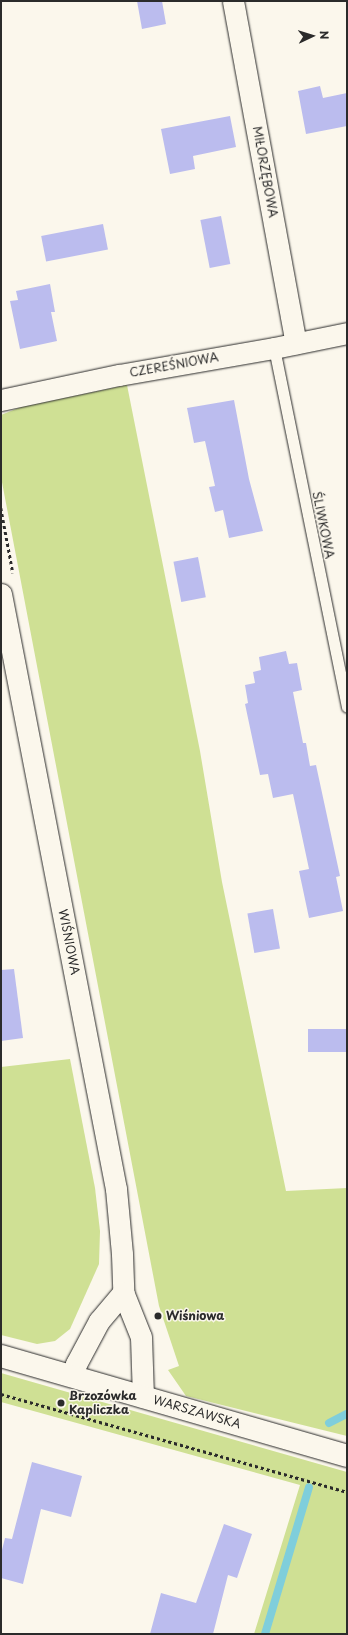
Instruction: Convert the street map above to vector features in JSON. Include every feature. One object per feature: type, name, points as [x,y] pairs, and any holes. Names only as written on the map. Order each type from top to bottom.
[{"type":"main road","name":"WARSZAWSKA","points":[[1,1356],[347,1456]]},
{"type":"street","name":"MIŁORZĘBOWA","points":[[233,1],[296,343]]},
{"type":"street","name":"CZEREŚNIOWA","points":[[1,400],[119,375],[274,348],[347,333]]},
{"type":"street","name":"WIŚNIOWA","points":[[1,594],[116,1189],[122,1254],[123,1292],[140,1337],[143,1397]]},
{"type":"street","points":[[72,1376],[76,1364],[99,1321],[123,1292]]},
{"type":"lane","name":"ŚLIWKOWA","points":[[274,348],[347,707]]},
{"type":"path","points":[[1,1394],[347,1492]]},
{"type":"green space","points":[[127,385],[200,751],[222,882],[286,1191],[347,1188],[347,1436],[186,1396],[168,1370],[179,1366],[159,1306],[1,477],[1,415],[21,407]]},
{"type":"green space","points":[[70,1059],[95,1188],[100,1231],[99,1264],[70,1329],[55,1341],[37,1344],[1,1335],[1,1067]]},
{"type":"green space","points":[[1,1373],[347,1472],[347,1634],[254,1634],[300,1485],[1,1402]]},
{"type":"building","points":[[137,1],[162,1],[166,24],[142,29]]},
{"type":"building","points":[[320,86],[323,98],[347,93],[347,126],[306,134],[298,91]]},
{"type":"building","points":[[230,116],[236,147],[193,156],[195,169],[170,174],[161,129]]},
{"type":"building","points":[[221,216],[230,264],[210,268],[200,220]]},
{"type":"building","points":[[103,224],[108,250],[46,262],[41,236]]},
{"type":"building","points":[[50,284],[55,312],[51,312],[57,341],[20,349],[10,301],[18,300],[16,291]]},
{"type":"building","points":[[234,400],[249,479],[263,531],[229,538],[223,510],[215,512],[209,487],[215,486],[205,441],[194,443],[187,408]]},
{"type":"building","points":[[198,557],[206,597],[181,602],[173,562]]},
{"type":"building","points":[[286,651],[289,664],[297,663],[302,690],[293,692],[303,743],[306,743],[310,766],[316,765],[340,876],[336,877],[343,911],[309,918],[299,871],[309,869],[293,794],[273,798],[268,774],[260,775],[245,704],[248,703],[245,685],[255,683],[253,672],[261,670],[259,657]]},
{"type":"building","points":[[273,909],[280,948],[254,953],[247,914]]},
{"type":"building","points":[[14,969],[23,1038],[1,1041],[1,970]]},
{"type":"building","points":[[308,1029],[347,1029],[347,1052],[308,1052]]},
{"type":"building","points":[[32,1462],[82,1476],[71,1517],[41,1509],[23,1584],[1,1578],[1,1554],[5,1538],[12,1539]]},
{"type":"building","points":[[224,1524],[252,1534],[237,1578],[228,1575],[213,1634],[150,1634],[161,1593],[196,1603]]},
{"type":"waterway","points":[[329,1423],[347,1414]]},
{"type":"waterway","points":[[265,1634],[309,1487]]},
{"type":"place","name":"Wiśniowa","points":[[158,1316]]},
{"type":"place","name":"Brzozówka Kapliczka","points":[[61,1403]]}]
